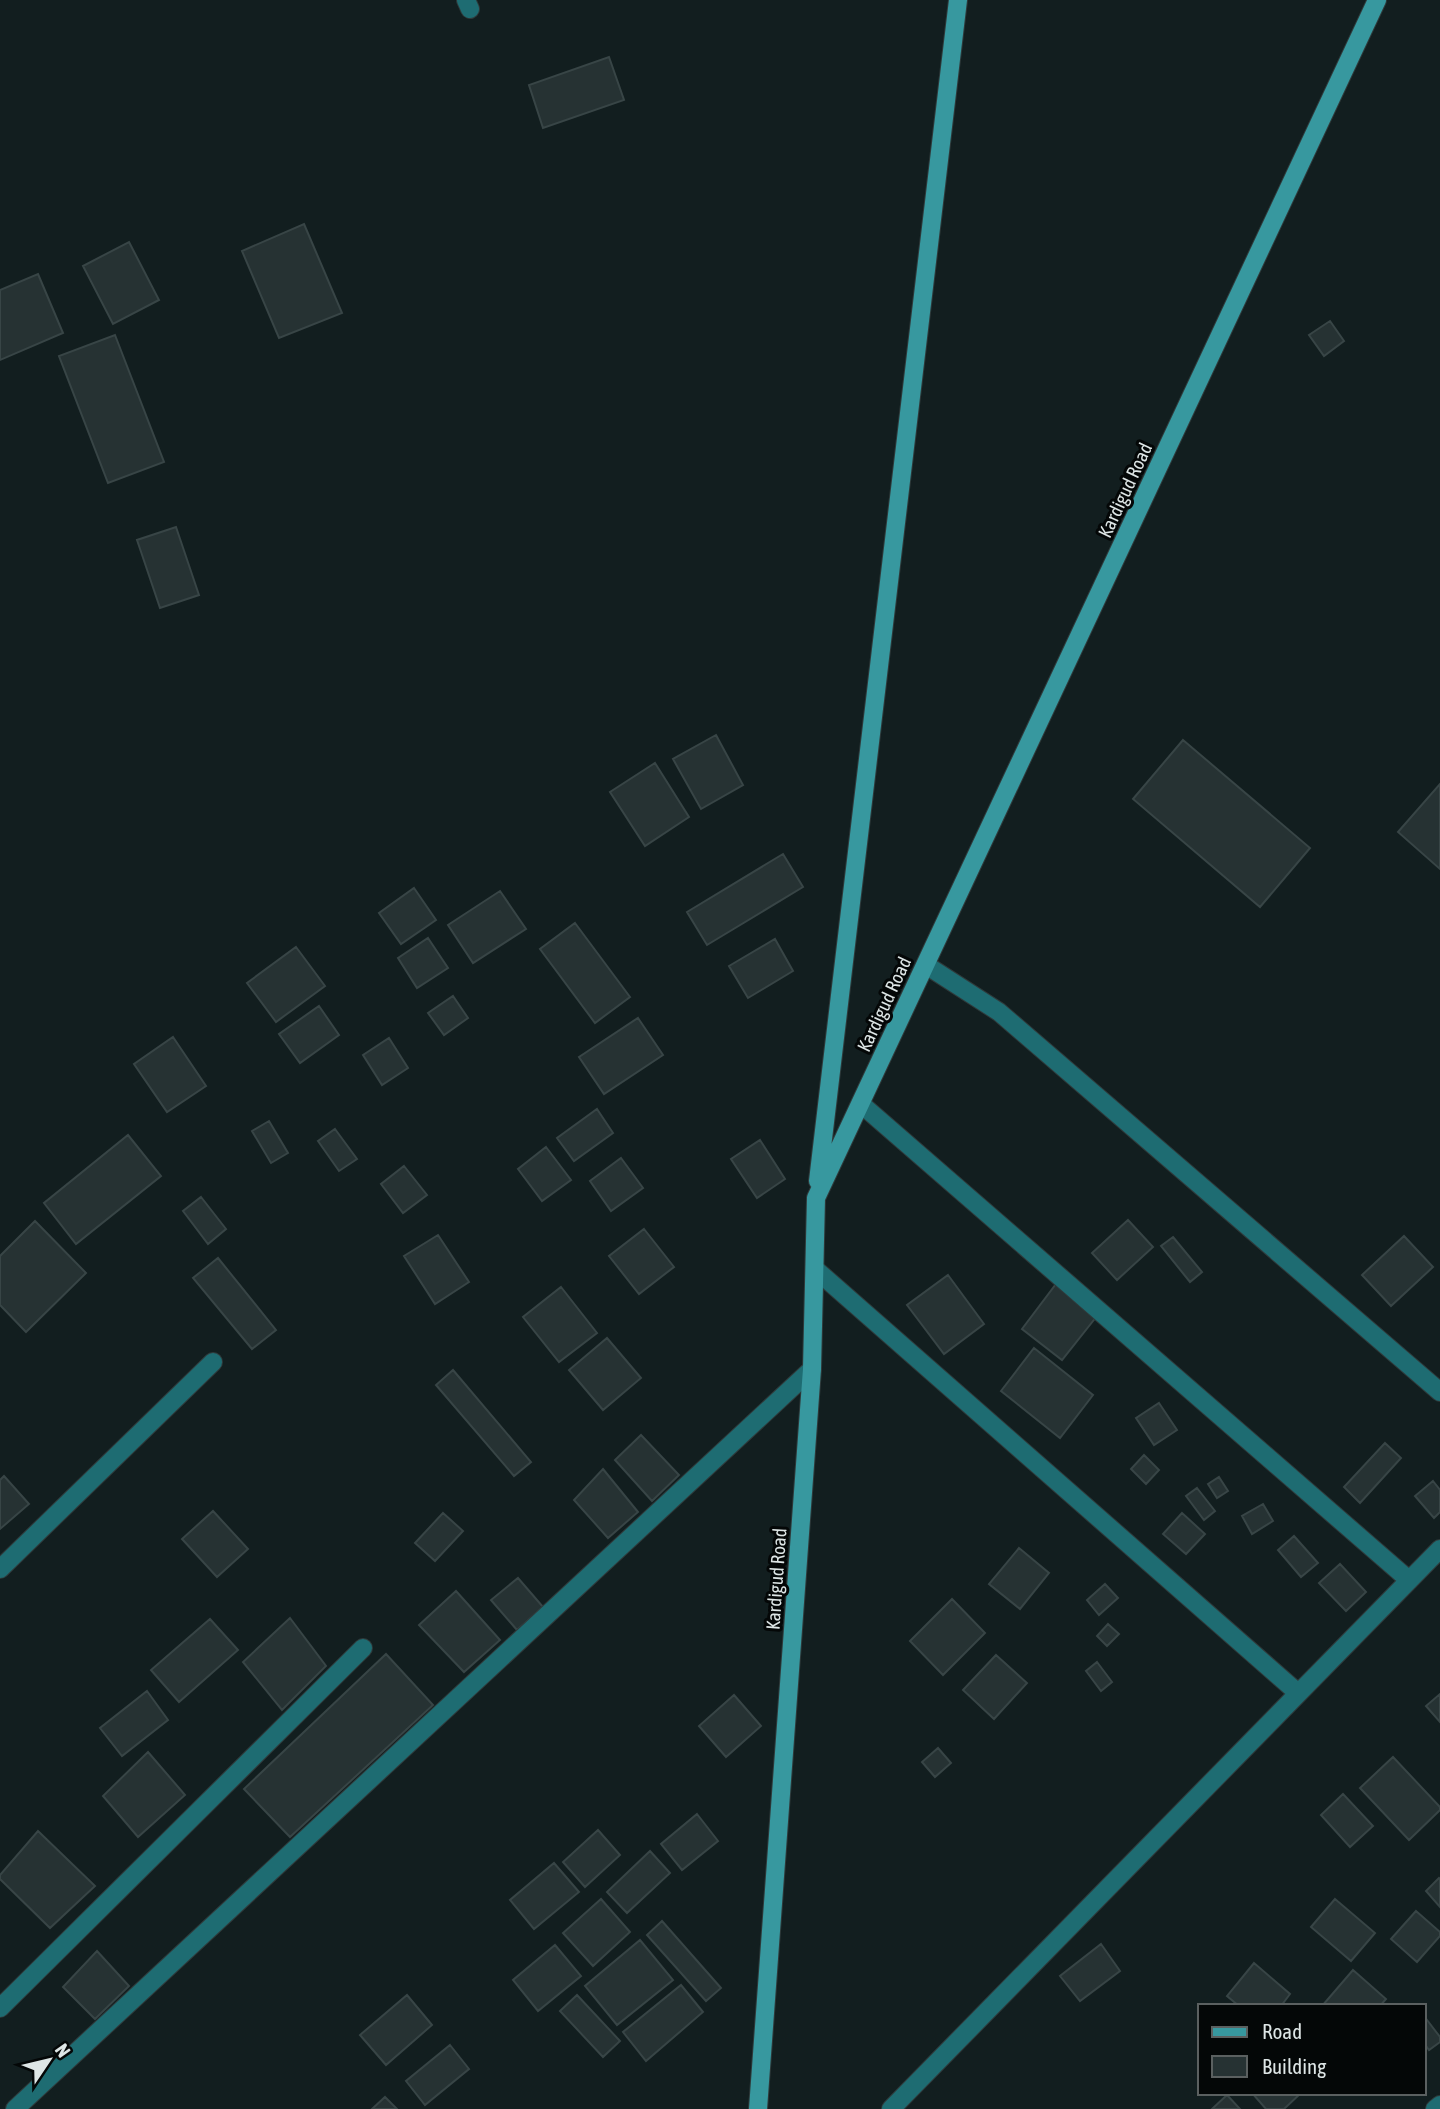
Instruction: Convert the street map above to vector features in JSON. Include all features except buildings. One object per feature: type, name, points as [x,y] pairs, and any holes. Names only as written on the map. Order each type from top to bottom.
[{"type":"street","points":[[816,1198],[958,0]]},
{"type":"street","name":"Kardigud Road","points":[[758,2109],[812,1369],[816,1198],[1377,0]]},
{"type":"street","points":[[926,965],[999,1012],[1440,1392]]},
{"type":"street","points":[[860,1104],[1409,1580]]},
{"type":"street","points":[[814,1269],[1298,1693]]},
{"type":"street","points":[[0,1569],[213,1362]]},
{"type":"street","points":[[15,2109],[812,1369]]},
{"type":"street","points":[[891,2109],[1440,1549]]},
{"type":"street","points":[[0,2007],[363,1648]]},
{"type":"street","points":[[1435,2109],[1440,2105]]}]
